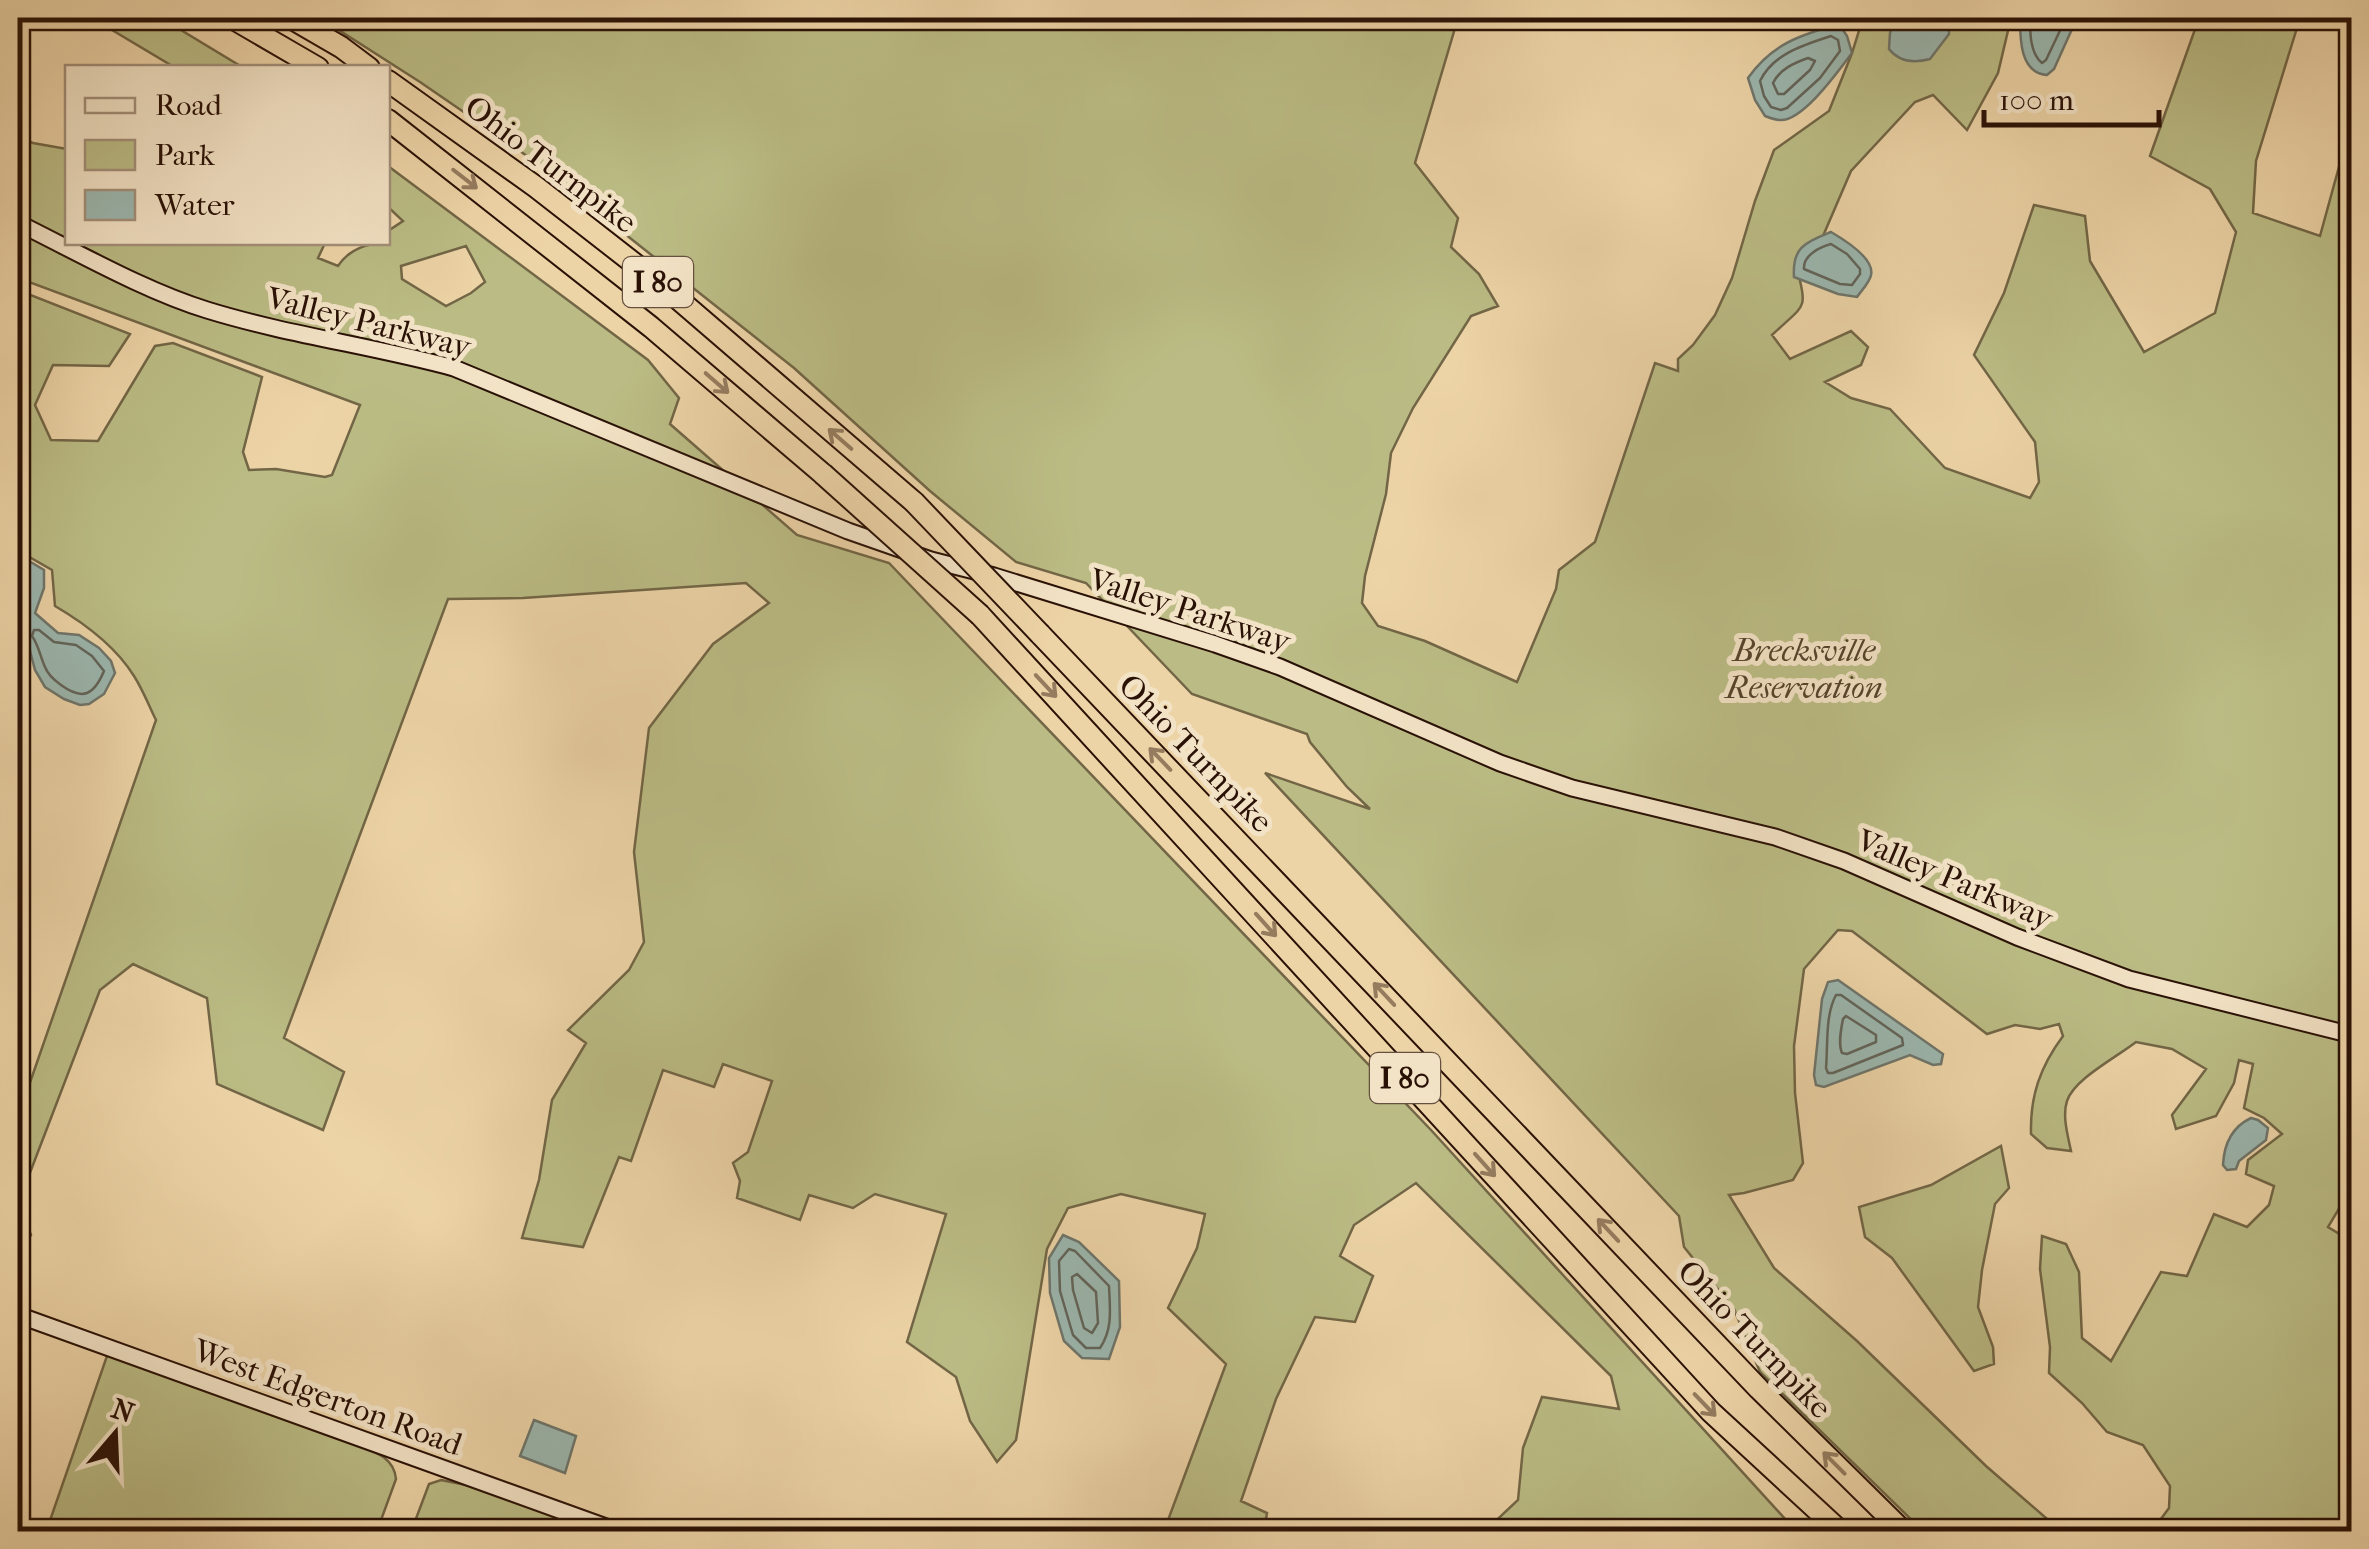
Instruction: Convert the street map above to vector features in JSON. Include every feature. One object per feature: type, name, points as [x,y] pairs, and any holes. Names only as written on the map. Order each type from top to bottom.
[{"type":"highway","points":[[232,18],[313,65]]},
{"type":"highway","points":[[291,18],[365,65]]},
{"type":"highway","name":"Ohio Turnpike","points":[[390,82],[663,286],[914,502],[1758,1389],[1904,1532]]},
{"type":"highway","name":"Ohio Turnpike","points":[[390,122],[652,327],[980,614],[1710,1412],[1840,1532]]},
{"type":"street","name":"Valley Parkway","points":[[18,223],[204,310],[454,368],[835,526],[931,560],[994,576],[1280,667],[1500,762],[1572,788],[1775,837],[1844,861],[2017,937],[2129,979],[2352,1035]]},
{"type":"street","name":"West Edgerton Road","points":[[18,1315],[620,1532]]},
{"type":"green space","points":[[92,18],[161,18],[239,65],[171,65]]},
{"type":"green space","name":"Brecksville Reservation","points":[[320,18],[1458,18],[1415,163],[1458,218],[1451,247],[1479,274],[1498,306],[1471,316],[1413,408],[1391,453],[1362,603],[1378,626],[1425,641],[1517,682],[1556,589],[1559,570],[1595,542],[1655,363],[1678,371],[1678,359],[1715,315],[1732,278],[1774,150],[1829,111],[1863,18],[2011,18],[1998,73],[1967,130],[1933,95],[1915,102],[1851,171],[1823,236],[1796,263],[1802,305],[1772,335],[1790,359],[1851,331],[1868,347],[1861,365],[1825,382],[1851,398],[1890,409],[1945,468],[2030,498],[2039,482],[2035,442],[1974,355],[2004,293],[2034,205],[2085,216],[2090,261],[2144,352],[2215,313],[2236,232],[2210,189],[2150,156],[2199,18],[2300,18],[2256,161],[2253,213],[2320,236],[2351,123],[2352,1195],[2347,1195],[2328,1227],[2351,1241],[2351,1531],[2152,1531],[2169,1508],[2170,1486],[2143,1445],[2107,1432],[2049,1373],[2050,1347],[2040,1269],[2042,1236],[2066,1244],[2079,1272],[2082,1338],[2111,1361],[2161,1272],[2187,1276],[2214,1214],[2247,1227],[2269,1205],[2274,1186],[2246,1174],[2248,1160],[2282,1134],[2264,1118],[2244,1108],[2253,1064],[2239,1060],[2234,1083],[2216,1116],[2176,1129],[2172,1115],[2206,1069],[2172,1049],[2136,1042],[2071,1093],[2065,1113],[2071,1151],[2047,1148],[2031,1134],[2032,1107],[2048,1059],[2063,1036],[2059,1024],[2040,1029],[2015,1025],[1987,1034],[1852,931],[1838,930],[1804,969],[1794,1046],[1803,1163],[1793,1180],[1729,1195],[1774,1268],[2061,1531],[1923,1531],[1760,1372],[1734,1309],[1684,1247],[1679,1216],[1265,773],[1370,809],[1347,787],[1307,734],[1192,694],[1086,583],[1016,562],[930,491],[794,368],[519,150]]},
{"type":"green space","points":[[18,137],[65,149],[65,245],[324,245],[318,258],[338,266],[360,248],[390,245],[390,230],[403,221],[390,209],[390,167],[648,360],[679,398],[670,424],[797,535],[889,563],[1431,1130],[1796,1531],[1485,1531],[1518,1500],[1523,1448],[1542,1397],[1619,1409],[1611,1376],[1416,1183],[1354,1225],[1340,1256],[1373,1276],[1355,1322],[1315,1317],[1276,1399],[1241,1501],[1267,1513],[1264,1531],[1164,1531],[1226,1364],[1168,1308],[1197,1248],[1205,1214],[1121,1194],[1068,1208],[1047,1249],[1016,1440],[997,1462],[970,1421],[956,1377],[907,1342],[946,1214],[875,1194],[853,1208],[809,1195],[800,1220],[737,1198],[740,1181],[733,1163],[748,1152],[772,1081],[723,1064],[714,1087],[663,1070],[631,1161],[619,1157],[583,1247],[522,1238],[539,1180],[552,1100],[586,1043],[568,1030],[629,970],[644,942],[634,852],[649,728],[713,644],[769,603],[746,583],[523,598],[448,599],[284,1038],[344,1072],[323,1130],[217,1084],[207,998],[133,964],[100,990],[18,1204],[18,1117],[156,720],[127,665],[88,628],[55,606],[52,570],[24,554],[18,558],[18,290],[130,334],[109,366],[53,365],[35,405],[51,440],[98,441],[155,346],[173,343],[262,377],[243,452],[249,470],[332,475],[360,405],[18,278]],"holes":[[[466,246],[485,282],[446,306],[402,279],[401,266]]]},
{"type":"green space","points":[[2001,1146],[2009,1188],[1995,1204],[1978,1307],[1993,1347],[1994,1364],[1974,1371],[1892,1258],[1865,1237],[1859,1207],[1931,1185]]},
{"type":"green space","points":[[18,1204],[31,1235],[18,1256]]},
{"type":"green space","points":[[108,1353],[379,1454],[391,1464],[396,1479],[377,1531],[46,1532]]},
{"type":"green space","points":[[441,1480],[486,1489],[604,1532],[411,1532],[429,1484]]},
{"type":"water","points":[[1895,18],[1949,18],[1949,34],[1930,59],[1902,59],[1889,49]]},
{"type":"water","points":[[2020,18],[2077,18],[2054,69],[2047,75],[2038,73],[2027,62],[2021,45]]},
{"type":"water","points":[[1839,24],[1852,53],[1830,82],[1790,118],[1765,116],[1748,78],[1757,66],[1788,42]]},
{"type":"water","points":[[1831,232],[1857,250],[1871,269],[1869,281],[1857,297],[1794,277],[1795,259],[1802,247]]},
{"type":"water","points":[[29,561],[44,570],[44,588],[35,613],[58,633],[79,635],[111,661],[115,673],[104,694],[89,704],[64,699],[45,687],[18,632],[18,562]]},
{"type":"water","points":[[1838,980],[1943,1054],[1941,1064],[1933,1065],[1910,1055],[1824,1087],[1816,1085],[1822,999],[1828,982]]},
{"type":"water","points":[[2251,1118],[2268,1128],[2266,1140],[2239,1161],[2236,1169],[2227,1170],[2223,1165],[2227,1143],[2234,1131]]},
{"type":"water","points":[[1063,1235],[1079,1242],[1119,1281],[1120,1327],[1109,1359],[1082,1358],[1064,1341],[1050,1293],[1049,1258]]},
{"type":"water","points":[[534,1420],[576,1436],[565,1473],[520,1456]]}]
